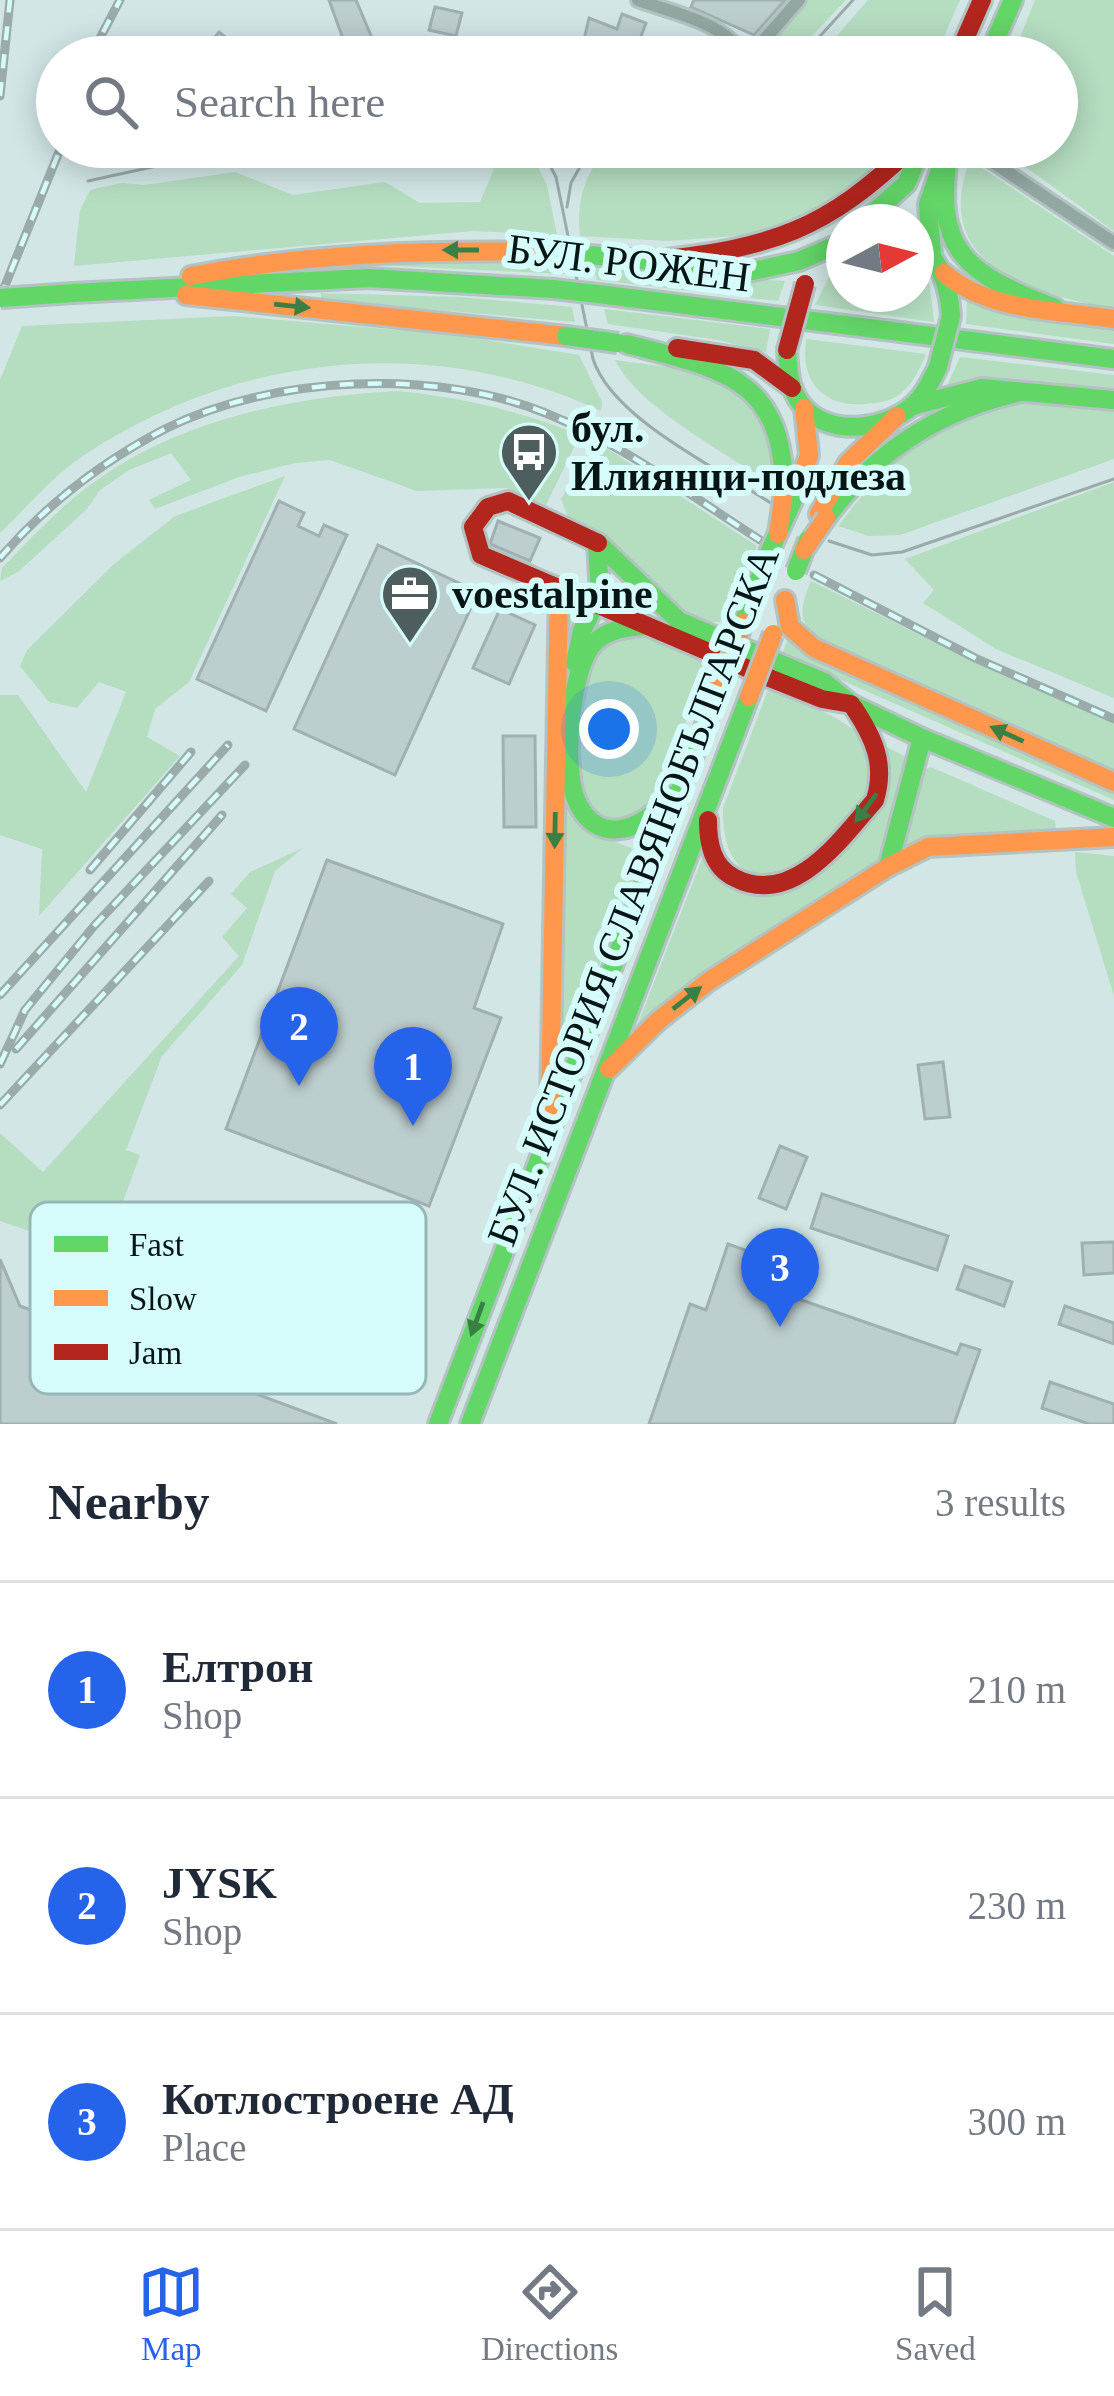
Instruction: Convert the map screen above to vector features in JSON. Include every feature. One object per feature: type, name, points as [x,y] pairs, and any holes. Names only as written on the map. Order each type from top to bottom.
[{"type":"main road","points":[[966,36],[982,0]]},
{"type":"main road","points":[[997,36],[1013,0]]},
{"type":"main road","points":[[655,260],[745,249],[811,226],[866,194],[891,168]]},
{"type":"main road","points":[[884,204],[902,190],[912,168]]},
{"type":"main road","points":[[928,204],[942,168]]},
{"type":"main road","points":[[947,168],[943,191],[960,254],[982,278],[1055,308]]},
{"type":"main road","name":"БУЛ. РОЖЕН","points":[[134,289],[258,261],[316,255],[416,250],[546,252],[752,271],[799,261],[826,248]]},
{"type":"main road","points":[[826,255],[817,263],[794,313],[787,350],[792,388],[804,408],[824,421],[846,426],[875,423],[968,390],[1114,400]]},
{"type":"main road","points":[[934,260],[961,288],[987,300],[1114,319]]},
{"type":"main road","points":[[906,411],[938,367],[951,316],[944,273]]},
{"type":"main road","name":"БУЛ. РОЖЕН","points":[[0,298],[369,278],[553,289],[1114,359]]},
{"type":"main road","name":"БУЛ. РОЖЕН","points":[[134,289],[741,354],[770,367],[792,388]]},
{"type":"main road","points":[[623,344],[722,370],[752,391],[780,432],[789,495]]},
{"type":"main road","points":[[823,516],[863,474],[908,440],[970,405],[1017,393]]},
{"type":"main road","name":"БУЛ. ИСТОРИЯ СЛАВЯНОБЪЛГАРСКА","points":[[438,1424],[808,455],[804,408]]},
{"type":"main road","name":"БУЛ. ИСТОРИЯ СЛАВЯНОБЪЛГАРСКА","points":[[470,1424],[804,550],[848,463],[906,411]]},
{"type":"main road","points":[[710,799],[709,844],[713,857],[729,875],[768,886],[792,880],[813,866],[875,800],[880,788],[879,749],[851,704],[822,698],[481,555],[472,535],[478,513],[492,503],[508,501],[597,543],[679,621],[824,682],[851,704],[922,738],[1114,818]]},
{"type":"main road","points":[[597,543],[601,583],[578,646],[573,692],[575,797],[590,818],[613,829],[639,826],[658,812],[685,778]]},
{"type":"main road","points":[[550,1127],[559,587]]},
{"type":"main road","points":[[785,600],[790,627],[814,648],[1114,782]]},
{"type":"main road","points":[[573,692],[576,671],[594,644],[621,628],[652,627]]},
{"type":"main road","points":[[888,867],[922,738]]},
{"type":"main road","points":[[602,1077],[659,1020],[709,981],[888,867],[928,847],[1114,837]]},
{"type":"street","points":[[638,0],[672,6],[729,36]]},
{"type":"street","points":[[767,36],[800,0]]},
{"type":"street","points":[[1002,168],[1114,243]]},
{"type":"green space","points":[[803,0],[846,0],[812,36],[771,36]]},
{"type":"green space","points":[[868,0],[960,0],[944,36],[837,36]]},
{"type":"green space","points":[[1035,0],[1114,0],[1114,231],[1027,168],[1078,168],[1078,36],[1020,36]]},
{"type":"green space","points":[[494,168],[538,168],[547,185],[557,235],[473,231],[74,266],[80,210],[90,190],[122,183],[144,185],[235,172],[293,195],[385,182],[420,203],[480,202]]},
{"type":"green space","points":[[593,168],[877,168],[865,182],[796,219],[749,235],[669,241],[580,236],[584,188]]},
{"type":"green space","points":[[968,168],[982,168],[1114,256],[1114,309],[1052,294],[996,269],[976,250],[964,226],[961,196]]},
{"type":"green space","points":[[419,259],[563,264],[565,274],[330,263]]},
{"type":"green space","points":[[594,268],[785,281],[778,301],[597,280]]},
{"type":"green space","points":[[826,283],[826,307],[815,305]]},
{"type":"green space","points":[[321,293],[460,297],[572,307],[575,322],[321,300]]},
{"type":"green space","points":[[967,298],[1014,312],[1114,329],[1114,344],[966,324]]},
{"type":"green space","points":[[604,309],[770,329],[766,352],[608,324]]},
{"type":"green space","points":[[864,312],[933,312],[934,322]]},
{"type":"green space","points":[[233,316],[456,335],[579,355],[602,402],[601,411],[536,386],[470,370],[402,363],[268,376],[203,395],[140,423],[80,458],[0,533],[0,380],[22,326]]},
{"type":"green space","points":[[806,339],[926,354],[912,381],[896,397],[849,404],[826,396],[811,379]]},
{"type":"green space","points":[[960,357],[1114,375],[1114,393],[969,381],[947,386]]},
{"type":"green space","points":[[615,360],[686,370],[750,398],[775,439],[777,487],[664,413]]},
{"type":"green space","points":[[396,391],[490,406],[580,435],[546,505],[506,488],[417,491],[330,460],[239,477],[155,509],[149,500],[191,480],[171,453],[129,470],[99,491],[87,509],[18,572],[0,581],[2,568],[67,504],[160,444],[197,428],[276,406]]},
{"type":"green space","points":[[1021,403],[1114,412],[1114,459],[900,535],[869,536],[838,526],[882,474],[934,431],[974,409]]},
{"type":"green space","points":[[597,442],[757,546],[730,610],[720,622],[690,615],[676,606],[611,542],[568,517],[561,499]]},
{"type":"green space","points":[[285,476],[189,682],[155,709],[147,737],[180,756],[39,916],[42,849],[0,835],[0,695],[18,695],[86,792],[126,692],[99,682],[77,708],[49,702],[20,666],[27,650],[114,564],[175,516]]},
{"type":"green space","points":[[1114,482],[1114,698],[996,649],[923,603],[934,590],[905,559]]},
{"type":"green space","points":[[811,581],[989,669],[1114,722],[1114,776],[822,641],[804,621],[804,599]]},
{"type":"green space","points":[[576,607],[582,616],[569,651],[565,788],[581,820],[631,848],[637,868],[558,1072],[565,619]]},
{"type":"green space","points":[[639,634],[707,663],[657,800],[633,820],[604,815],[590,805],[578,773],[576,727],[582,681],[595,649],[609,640]]},
{"type":"green space","points":[[787,640],[812,657],[1114,791],[1114,800],[782,654]]},
{"type":"green space","points":[[768,690],[821,711],[858,733],[866,743],[873,771],[862,803],[840,833],[811,858],[779,873],[751,873],[730,853],[723,808]]},
{"type":"green space","points":[[885,746],[910,759],[887,851],[878,867],[718,966],[659,1011],[632,1039],[705,851],[728,881],[752,894],[776,894],[800,882],[846,840],[885,794],[890,780]]},
{"type":"green space","points":[[931,767],[1055,821],[1056,829],[1052,835],[936,837],[902,846],[924,770]]},
{"type":"green space","points":[[303,848],[275,871],[242,965],[162,1056],[126,1150],[140,1155],[123,1202],[30,1202],[30,1231],[0,1221],[0,1133],[43,1172],[239,956],[222,937],[247,908],[231,894],[250,872]]},
{"type":"green space","points":[[1075,852],[1114,856],[1114,996],[1076,872]]},
{"type":"building","points":[[329,0],[356,0],[371,36],[342,36]]},
{"type":"building","points":[[694,0],[785,0],[754,35],[691,7]]},
{"type":"building","points":[[435,7],[462,13],[456,36],[429,30]]},
{"type":"building","points":[[622,14],[646,23],[641,36],[585,36],[589,18],[617,29]]},
{"type":"building","points":[[279,501],[304,513],[298,526],[319,536],[324,525],[347,535],[266,711],[197,679]]},
{"type":"building","points":[[498,521],[540,538],[530,561],[490,544]]},
{"type":"building","name":"voestalpine","points":[[378,545],[478,592],[395,775],[294,729]]},
{"type":"building","points":[[500,609],[535,625],[509,684],[473,668]]},
{"type":"building","points":[[503,736],[535,736],[536,827],[504,827]]},
{"type":"building","points":[[327,860],[503,924],[474,1008],[501,1018],[429,1206],[226,1129]]},
{"type":"building","points":[[943,1062],[950,1117],[925,1119],[918,1065]]},
{"type":"building","points":[[780,1146],[807,1157],[786,1209],[759,1198]]},
{"type":"building","points":[[822,1194],[948,1236],[937,1270],[811,1228]]},
{"type":"building","points":[[1114,1242],[1114,1273],[1084,1275],[1082,1243]]},
{"type":"building","points":[[728,1244],[793,1267],[784,1294],[957,1354],[961,1344],[980,1350],[954,1424],[649,1424],[690,1304],[706,1310]]},
{"type":"building","points":[[0,1259],[20,1306],[30,1310],[30,1394],[256,1394],[337,1424],[0,1424]]},
{"type":"building","points":[[965,1266],[1012,1282],[1004,1306],[957,1289]]},
{"type":"building","points":[[1065,1306],[1114,1323],[1114,1344],[1059,1324]]},
{"type":"building","points":[[1050,1382],[1114,1404],[1114,1424],[1089,1424],[1042,1408]]},
{"type":"tram line","points":[[820,36],[853,0]]},
{"type":"tram line","points":[[88,181],[148,168]]},
{"type":"tram line","points":[[551,168],[593,359],[604,381],[622,402],[671,441],[774,505]]},
{"type":"tram line","points":[[567,207],[579,168]]},
{"type":"tram line","points":[[829,541],[872,555],[902,552],[1114,479]]},
{"type":"railway","points":[[0,96],[10,0]]},
{"type":"railway","points":[[101,36],[120,0]]},
{"type":"railway","points":[[0,298],[53,168]]},
{"type":"railway","points":[[0,558],[76,486],[165,429],[255,397],[355,384],[457,389],[548,414],[630,456],[760,540]]},
{"type":"railway","points":[[814,575],[975,658],[1114,719]]},
{"type":"railway","points":[[0,995],[228,745]]},
{"type":"railway","points":[[90,870],[191,752]]},
{"type":"railway","points":[[0,1064],[25,1010],[94,926],[245,765]]},
{"type":"railway","points":[[16,1049],[222,815]]},
{"type":"railway","points":[[0,1105],[209,881]]},
{"type":"traffic: fast","points":[[997,36],[1013,0]]},
{"type":"traffic: fast","points":[[883,204],[906,184],[913,168]]},
{"type":"traffic: fast","points":[[947,168],[946,212],[962,254],[998,283],[1055,308]]},
{"type":"traffic: fast","points":[[928,204],[939,173]]},
{"type":"traffic: fast","points":[[601,256],[753,271],[826,249]]},
{"type":"traffic: fast","points":[[546,252],[601,256]]},
{"type":"traffic: fast","points":[[934,260],[942,274],[951,316]]},
{"type":"traffic: fast","points":[[73,293],[369,278],[553,289]]},
{"type":"traffic: fast","points":[[553,289],[607,295]]},
{"type":"traffic: fast","points":[[0,298],[73,293]]},
{"type":"traffic: fast","points":[[607,295],[1114,359]]},
{"type":"traffic: fast","points":[[938,367],[951,316]]},
{"type":"traffic: fast","points":[[566,336],[618,343]]},
{"type":"traffic: fast","points":[[627,344],[692,362],[742,385],[773,424],[784,492]]},
{"type":"traffic: fast","points":[[787,350],[792,385],[801,404],[812,415],[839,426],[871,425],[900,414],[920,398],[938,367]]},
{"type":"traffic: fast","points":[[912,406],[982,388],[1114,400]]},
{"type":"traffic: fast","points":[[826,518],[865,474],[910,438],[961,411],[1017,393]]},
{"type":"traffic: fast","points":[[769,553],[794,498]]},
{"type":"traffic: fast","points":[[796,571],[808,540]]},
{"type":"traffic: fast","points":[[575,663],[582,631],[600,594],[597,543]]},
{"type":"traffic: fast","points":[[598,543],[679,621],[824,682],[851,704],[922,738],[1114,818]]},
{"type":"traffic: fast","points":[[743,623],[769,553]]},
{"type":"traffic: fast","points":[[646,626],[605,635],[586,655],[571,717],[571,782],[584,813],[607,829],[634,825],[670,796]]},
{"type":"traffic: fast","points":[[438,1424],[720,686]]},
{"type":"traffic: fast","points":[[470,1424],[749,697]]},
{"type":"traffic: fast","points":[[888,867],[922,738]]},
{"type":"traffic: slow","points":[[191,276],[368,255],[546,252]]},
{"type":"traffic: slow","points":[[944,273],[962,286],[1003,302],[1114,319]]},
{"type":"traffic: slow","points":[[186,295],[566,336]]},
{"type":"traffic: slow","points":[[794,498],[809,455],[804,408]]},
{"type":"traffic: slow","points":[[819,514],[848,463],[897,416]]},
{"type":"traffic: slow","points":[[778,534],[784,492]]},
{"type":"traffic: slow","points":[[804,550],[826,518]]},
{"type":"traffic: slow","points":[[550,1111],[559,587]]},
{"type":"traffic: slow","points":[[785,600],[790,627],[814,648],[1114,782]]},
{"type":"traffic: slow","points":[[720,686],[743,623]]},
{"type":"traffic: slow","points":[[749,697],[773,634]]},
{"type":"traffic: slow","points":[[609,1069],[659,1020],[709,981],[888,867],[928,847],[1114,837]]},
{"type":"traffic: jam","points":[[966,36],[982,0]]},
{"type":"traffic: jam","points":[[655,260],[732,249],[795,230],[852,198],[889,168]]},
{"type":"traffic: jam","points":[[787,350],[805,284]]},
{"type":"traffic: jam","points":[[677,348],[754,360],[792,388]]},
{"type":"traffic: jam","points":[[598,543],[508,501],[488,507],[473,527],[481,555],[772,679],[822,699],[851,704]]},
{"type":"traffic: jam","points":[[708,820],[713,854],[735,878],[756,885],[777,884],[814,864],[875,800],[876,752],[854,708]]},
{"type":"place","name":"бул. Илиянци-подлеза","points":[[529,503]]},
{"type":"place","name":"voestalpine","points":[[410,645]]},
{"type":"place","name":"JYSK","points":[[299,1086]]},
{"type":"place","name":"Елтрон","points":[[413,1126]]},
{"type":"place","name":"Котлостроене АД","points":[[780,1327]]}]
